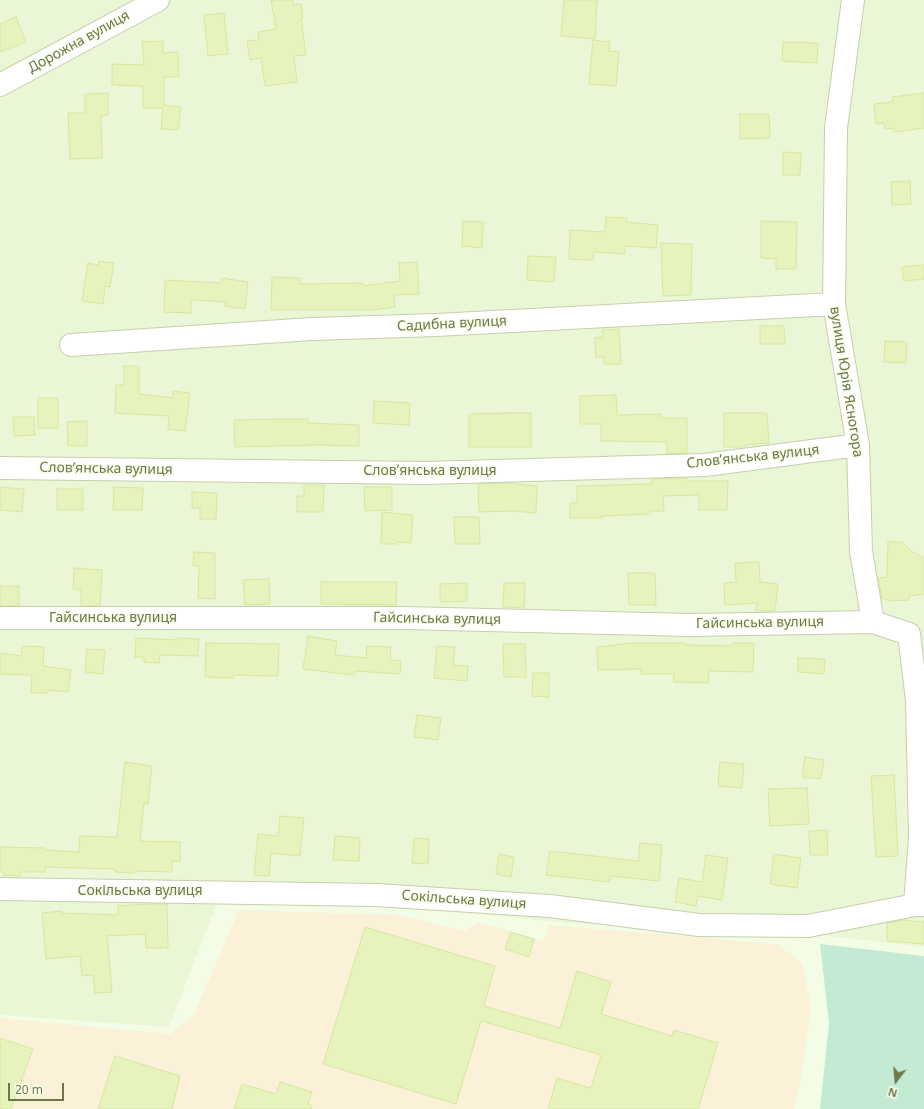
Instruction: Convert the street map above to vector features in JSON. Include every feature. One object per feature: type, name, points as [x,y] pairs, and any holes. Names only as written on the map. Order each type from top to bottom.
[{"type":"street","name":"Дорожна вулиця","points":[[0,85],[158,0]]},
{"type":"street","name":"вулиця Юрія Ясногора","points":[[853,0],[836,128],[834,304],[858,445],[861,551],[873,622]]},
{"type":"street","name":"Садибна вулиця","points":[[71,345],[312,329],[436,325],[834,304]]},
{"type":"street","name":"Словʼянська вулиця","points":[[0,468],[450,472],[705,465],[858,445]]},
{"type":"street","name":"Гайсинська вулиця","points":[[0,618],[406,618],[690,625],[873,622]]},
{"type":"street","points":[[873,622],[909,634],[918,708],[920,836],[919,905]]},
{"type":"street","name":"Сокільська вулиця","points":[[0,889],[376,895],[550,906],[699,925],[808,926],[919,905]]},
{"type":"shaded area","points":[[0,0],[924,0],[924,947],[820,935],[568,923],[411,907],[218,901],[169,1027],[0,1015]]},
{"type":"shaded area","points":[[239,910],[401,915],[464,931],[478,922],[544,941],[549,925],[777,944],[803,963],[811,1009],[802,1072],[794,1109],[0,1109],[0,1018],[170,1034],[194,1014]]},
{"type":"shaded area","points":[[820,944],[924,956],[924,1109],[820,1109],[829,1023]]},
{"type":"building","points":[[271,0],[293,0],[293,5],[301,4],[303,18],[301,18],[306,55],[294,56],[297,82],[265,86],[261,58],[250,60],[247,41],[259,40],[258,32],[276,29]]},
{"type":"building","points":[[564,0],[597,0],[595,39],[561,36]]},
{"type":"building","points":[[224,13],[228,54],[208,56],[204,15]]},
{"type":"building","points":[[16,17],[26,42],[0,52],[0,24]]},
{"type":"building","points":[[593,40],[610,42],[609,51],[619,52],[616,86],[589,84]]},
{"type":"building","points":[[163,41],[163,53],[178,52],[179,77],[164,77],[164,105],[181,107],[178,130],[161,129],[163,108],[143,108],[143,86],[112,85],[112,64],[144,65],[142,42]]},
{"type":"building","points":[[783,42],[818,43],[817,63],[782,61]]},
{"type":"building","points":[[108,93],[108,115],[101,116],[102,158],[70,159],[68,113],[85,113],[85,94]]},
{"type":"building","points":[[924,93],[924,128],[894,132],[893,128],[885,129],[884,123],[876,124],[874,104],[893,102],[892,97]]},
{"type":"building","points":[[740,114],[769,114],[770,138],[740,139]]},
{"type":"building","points":[[783,152],[801,153],[800,175],[783,175]]},
{"type":"building","points":[[910,181],[911,204],[892,205],[891,182]]},
{"type":"building","points":[[606,217],[627,218],[627,222],[658,225],[656,248],[625,246],[625,254],[594,252],[593,260],[569,259],[570,230],[605,232]]},
{"type":"building","points":[[463,221],[483,222],[482,248],[462,246]]},
{"type":"building","points":[[761,221],[797,222],[796,269],[776,269],[776,259],[761,258]]},
{"type":"building","points":[[661,243],[692,244],[691,295],[663,296]]},
{"type":"building","points":[[528,256],[556,257],[554,282],[527,280]]},
{"type":"building","points":[[99,261],[114,263],[110,287],[105,286],[103,304],[82,301],[88,263],[98,265]]},
{"type":"building","points":[[417,262],[419,294],[394,295],[395,307],[373,310],[271,310],[272,277],[300,278],[300,284],[363,283],[363,286],[400,281],[399,263]]},
{"type":"building","points":[[924,265],[924,279],[904,281],[902,267]]},
{"type":"building","points":[[222,278],[248,282],[245,309],[225,306],[226,302],[191,300],[191,313],[164,312],[165,280],[221,283]]},
{"type":"building","points":[[760,326],[784,326],[785,344],[760,344]]},
{"type":"building","points":[[619,329],[621,364],[604,364],[604,357],[596,357],[595,338],[603,337],[602,330]]},
{"type":"building","points":[[885,341],[907,342],[906,363],[884,362]]},
{"type":"building","points":[[124,366],[139,366],[139,394],[172,398],[173,391],[190,393],[185,431],[168,429],[169,416],[115,413],[116,385],[124,385]]},
{"type":"building","points":[[616,395],[617,415],[661,414],[661,418],[687,418],[687,453],[667,454],[667,442],[601,441],[601,424],[580,424],[580,396]]},
{"type":"building","points":[[38,398],[58,398],[58,428],[38,428]]},
{"type":"building","points":[[374,401],[410,403],[409,425],[373,423]]},
{"type":"building","points":[[531,413],[531,447],[469,447],[469,414]]},
{"type":"building","points":[[724,413],[767,413],[769,443],[745,445],[744,447],[724,447]]},
{"type":"building","points":[[13,417],[34,417],[35,435],[14,436]]},
{"type":"building","points":[[308,419],[308,423],[359,425],[359,446],[318,445],[235,447],[234,420]]},
{"type":"building","points":[[87,421],[87,446],[68,446],[67,422]]},
{"type":"building","points":[[687,478],[687,481],[728,481],[727,510],[699,510],[699,495],[663,496],[664,511],[650,511],[651,514],[602,516],[602,518],[570,518],[570,503],[577,503],[577,486],[652,484],[652,479]]},
{"type":"building","points":[[506,483],[537,486],[536,513],[513,511],[479,512],[478,484]]},
{"type":"building","points":[[304,485],[324,485],[323,512],[297,512],[297,496],[304,496]]},
{"type":"building","points":[[0,487],[24,489],[22,512],[0,510]]},
{"type":"building","points":[[114,487],[143,488],[142,510],[113,510]]},
{"type":"building","points":[[364,487],[392,487],[392,510],[365,511]]},
{"type":"building","points":[[57,489],[83,489],[83,510],[57,510]]},
{"type":"building","points":[[192,492],[217,493],[216,519],[200,519],[200,508],[192,508]]},
{"type":"building","points":[[382,512],[413,515],[411,543],[397,542],[397,544],[381,544]]},
{"type":"building","points":[[454,517],[479,517],[480,544],[455,544]]},
{"type":"building","points":[[888,542],[902,542],[911,551],[924,558],[924,594],[909,596],[909,600],[891,601],[882,598],[878,578],[887,577]]},
{"type":"building","points":[[194,552],[215,553],[215,599],[198,598],[199,566],[193,566]]},
{"type":"building","points":[[759,562],[760,582],[778,584],[775,611],[756,611],[757,603],[725,605],[724,583],[736,582],[735,563]]},
{"type":"building","points":[[74,568],[102,570],[100,606],[81,606],[81,590],[73,589]]},
{"type":"building","points":[[628,573],[655,573],[656,605],[629,605]]},
{"type":"building","points":[[269,579],[270,604],[245,605],[243,580]]},
{"type":"building","points":[[321,582],[397,582],[396,605],[321,604]]},
{"type":"building","points":[[467,583],[467,601],[440,602],[440,584]]},
{"type":"building","points":[[504,583],[525,583],[524,608],[503,607]]},
{"type":"building","points":[[0,586],[19,586],[19,606],[0,606]]},
{"type":"building","points":[[308,636],[337,641],[335,655],[366,658],[367,646],[391,647],[390,660],[401,661],[400,674],[355,671],[354,675],[303,669]]},
{"type":"building","points":[[136,638],[178,640],[178,638],[199,639],[198,656],[160,655],[159,663],[144,662],[144,657],[135,657]]},
{"type":"building","points":[[206,643],[279,644],[278,676],[233,675],[233,678],[205,677]]},
{"type":"building","points":[[632,643],[685,643],[685,645],[733,646],[733,643],[754,643],[753,672],[709,671],[708,683],[674,682],[674,674],[641,674],[641,669],[598,670],[597,647]]},
{"type":"building","points":[[503,644],[525,644],[526,677],[504,677]]},
{"type":"building","points":[[22,646],[44,647],[43,666],[71,670],[68,692],[48,690],[48,693],[31,693],[32,675],[0,674],[0,653],[21,656]]},
{"type":"building","points":[[437,646],[455,647],[453,665],[468,666],[467,681],[434,678]]},
{"type":"building","points":[[87,649],[105,650],[103,674],[85,672]]},
{"type":"building","points":[[798,658],[825,659],[824,674],[798,672]]},
{"type":"building","points":[[533,673],[549,673],[549,697],[532,696]]},
{"type":"building","points":[[417,715],[441,718],[438,740],[414,737]]},
{"type":"building","points":[[805,757],[824,760],[821,779],[802,777]]},
{"type":"building","points":[[125,762],[152,766],[148,804],[144,803],[140,841],[180,842],[180,862],[172,861],[172,872],[135,871],[134,873],[115,872],[115,869],[45,867],[45,872],[20,872],[20,876],[3,875],[3,871],[0,871],[0,847],[45,848],[45,850],[79,852],[80,836],[117,837]]},
{"type":"building","points":[[720,762],[744,764],[742,788],[718,786]]},
{"type":"building","points":[[894,775],[898,856],[876,857],[871,776]]},
{"type":"building","points":[[807,788],[809,824],[770,826],[768,789]]},
{"type":"building","points":[[280,816],[304,818],[300,856],[271,853],[269,876],[254,875],[258,834],[278,836]]},
{"type":"building","points":[[827,830],[828,855],[810,855],[809,831]]},
{"type":"building","points":[[335,836],[360,838],[359,861],[333,860]]},
{"type":"building","points":[[414,838],[429,839],[428,864],[412,863]]},
{"type":"building","points":[[640,843],[662,845],[659,881],[610,876],[610,882],[546,875],[550,851],[638,861]]},
{"type":"building","points":[[499,854],[514,857],[511,877],[496,874]]},
{"type":"building","points":[[774,854],[801,858],[797,888],[770,884]]},
{"type":"building","points":[[706,855],[728,858],[722,900],[698,896],[696,906],[675,902],[679,878],[702,882]]},
{"type":"building","points":[[167,904],[168,948],[146,948],[145,934],[107,936],[112,992],[95,993],[93,975],[82,976],[80,956],[46,959],[42,913],[62,911],[62,913],[118,915],[118,906]]},
{"type":"building","points":[[904,920],[924,922],[924,944],[887,941],[887,923]]},
{"type":"building","points":[[365,927],[495,966],[484,1006],[560,1028],[577,971],[611,982],[601,1014],[672,1036],[674,1030],[718,1043],[698,1109],[548,1109],[557,1078],[591,1088],[601,1055],[481,1021],[456,1104],[323,1064]]},
{"type":"building","points":[[511,932],[534,939],[529,957],[505,949]]},
{"type":"building","points":[[0,1038],[33,1049],[11,1109],[0,1109]]},
{"type":"building","points":[[115,1056],[180,1076],[172,1109],[98,1109]]},
{"type":"building","points":[[280,1082],[312,1092],[308,1104],[312,1106],[311,1109],[234,1109],[242,1084],[276,1094]]}]
